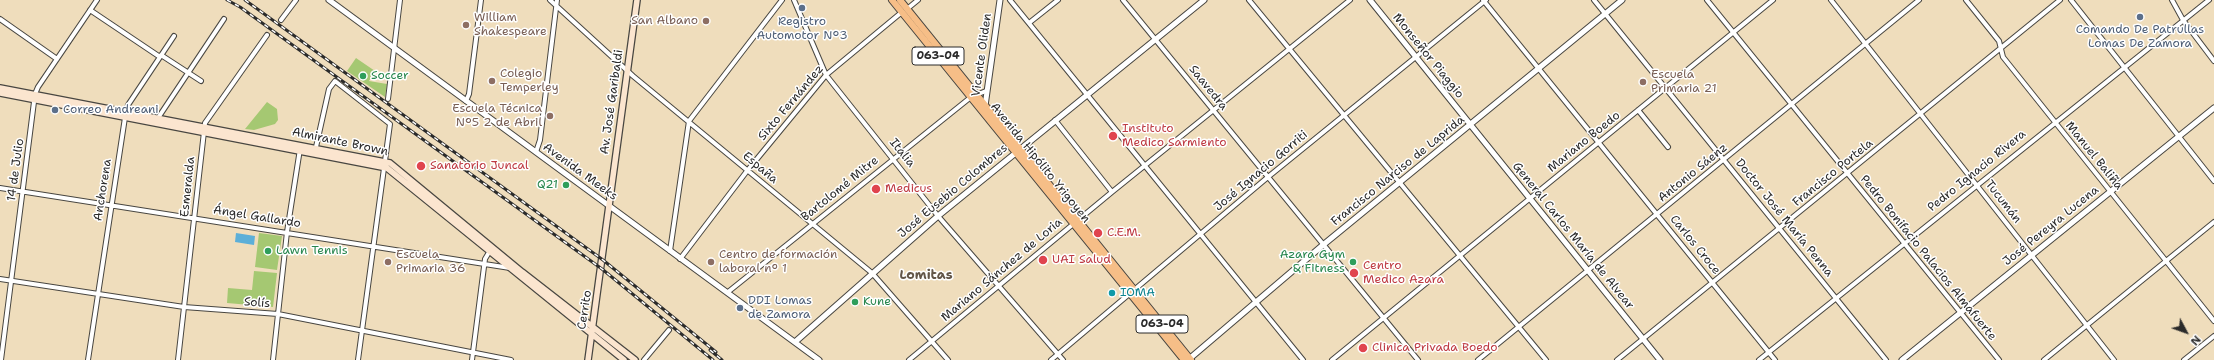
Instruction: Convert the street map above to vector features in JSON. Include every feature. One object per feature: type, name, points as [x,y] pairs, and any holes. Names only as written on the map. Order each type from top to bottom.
[{"type":"main road","name":"Av. José Garibaldi","points":[[603,263],[609,206],[638,0]]},
{"type":"main road","name":"Avenida Hipólito Yrigoyen","points":[[892,0],[904,10],[974,96],[983,112],[1018,149]]},
{"type":"main road","name":"Avenida Hipólito Yrigoyen","points":[[900,0],[904,10]]},
{"type":"main road","name":"Almirante Brown","points":[[0,88],[35,94],[125,114],[384,164]]},
{"type":"main road","name":"Almirante Brown","points":[[0,93],[35,101],[158,118],[204,129]]},
{"type":"main road","name":"Avenida Hipólito Yrigoyen","points":[[974,96],[985,105],[1018,149],[1188,360]]},
{"type":"main road","name":"Almirante Brown","points":[[300,148],[316,147],[384,164],[635,360]]},
{"type":"main road","name":"Almirante Brown","points":[[491,249],[510,268],[624,360]]},
{"type":"main road","name":"Cerrito","points":[[588,360],[603,263]]},
{"type":"street","points":[[35,94],[97,0]]},
{"type":"street","points":[[281,20],[296,0]]},
{"type":"street","name":"Avenida Meeks","points":[[329,0],[819,360]]},
{"type":"street","points":[[388,99],[400,0]]},
{"type":"street","points":[[466,101],[469,94],[481,0]]},
{"type":"street","name":"España","points":[[550,0],[628,71],[872,273],[948,360]]},
{"type":"street","points":[[536,152],[540,140],[557,0]]},
{"type":"street","points":[[670,251],[689,121],[782,0]]},
{"type":"street","name":"Italia","points":[[794,0],[826,75],[938,216],[1063,360]]},
{"type":"street","name":"Sixto Fernández","points":[[680,259],[747,171],[826,75],[918,0]]},
{"type":"street","name":"Vicente Oliden","points":[[983,112],[1000,0]]},
{"type":"street","points":[[1010,0],[1303,360]]},
{"type":"street","points":[[1029,23],[1058,0]]},
{"type":"street","name":"Saavedra","points":[[1123,0],[1418,360]]},
{"type":"street","name":"José Eusebio Colombres","points":[[795,342],[872,273],[1018,149],[1156,40],[1204,0]]},
{"type":"street","points":[[1249,0],[1546,360]]},
{"type":"street","name":"Mariano Sánchez de Loria","points":[[909,360],[1076,221],[1350,0]]},
{"type":"street","name":"Monseñor Piaggio","points":[[1370,0],[1470,124]]},
{"type":"street","name":"Doctor José María Penna","points":[[1594,0],[1886,360]]},
{"type":"street","name":"Francisco Narciso de Laprida","points":[[1188,360],[1323,245],[1622,0]]},
{"type":"street","name":"Pedro Bonifacio Palacios Almafuerte","points":[[1707,0],[1999,360]]},
{"type":"street","name":"Mariano Boedo","points":[[1332,360],[1773,0]]},
{"type":"street","name":"Tucumán","points":[[1831,0],[2114,360]]},
{"type":"street","name":"Antonio Sáenz","points":[[1478,360],[1866,45],[1919,0]]},
{"type":"street","name":"Manuel Baliña","points":[[1966,0],[1999,41],[2003,57],[2214,321]]},
{"type":"street","name":"Francisco Portela","points":[[1617,360],[1712,282],[1781,229],[2060,0]]},
{"type":"street","points":[[2071,0],[2214,182]]},
{"type":"street","points":[[2172,0],[2182,20],[2214,60]]},
{"type":"street","name":"Pedro Ignacio Rivera","points":[[1759,360],[2054,122],[2209,0]]},
{"type":"street","name":"José Ignacio Gorriti","points":[[1051,360],[1268,177],[1416,58],[1484,1]]},
{"type":"street","name":"Carlos Croce","points":[[1484,1],[1775,360]]},
{"type":"street","points":[[90,10],[201,81]]},
{"type":"street","points":[[0,19],[57,59]]},
{"type":"street","points":[[158,118],[224,19]]},
{"type":"street","name":"Esmeralda","points":[[178,360],[204,129],[207,120],[267,34]]},
{"type":"street","name":"Anchorena","points":[[88,360],[125,114],[128,104],[174,36]]},
{"type":"street","points":[[316,147],[329,89],[333,82],[336,82],[389,122],[391,126],[384,164],[358,360]]},
{"type":"street","name":"Bartolomé Mitre","points":[[728,292],[974,96],[986,91]]},
{"type":"street","name":"14 de Julio","points":[[1,360],[35,94]]},
{"type":"street","name":"José Pereyra Lucena","points":[[1902,360],[2030,255],[2214,108]]},
{"type":"street","points":[[1638,110],[1668,148]]},
{"type":"street","points":[[1055,120],[1112,192]]},
{"type":"street","name":"General Carlos María de Alvear","points":[[1470,124],[1660,360]]},
{"type":"street","points":[[273,360],[287,232],[300,148]]},
{"type":"street","name":"Ángel Gallardo","points":[[0,188],[373,245],[484,265],[510,268]]},
{"type":"street","points":[[2044,360],[2214,222]]},
{"type":"street","points":[[472,360],[484,265],[486,255],[491,249]]},
{"type":"street","name":"Solís","points":[[0,279],[184,307],[278,314],[511,360]]},
{"type":"street","points":[[644,360],[669,330]]},
{"type":"street","points":[[2184,360],[2214,336]]},
{"type":"green space","name":"Soccer","points":[[356,58],[375,71],[369,81],[387,84],[385,97],[347,71]]},
{"type":"green space","points":[[267,102],[277,109],[278,120],[275,124],[254,130],[245,129]]},
{"type":"green space","name":"Lawn Tennis","points":[[259,233],[282,236],[277,270],[255,267]]},
{"type":"green space","points":[[254,271],[277,273],[273,307],[227,303],[228,288],[252,290]]},
{"type":"water","points":[[236,233],[255,236],[254,245],[235,242]]},
{"type":"railway","points":[[227,0],[240,7],[602,269],[713,360]]},
{"type":"railway","points":[[245,0],[603,260],[716,352]]},
{"type":"railway","points":[[710,350],[722,360]]},
{"type":"place","name":"Registro Automotor N°3","points":[[802,8]]},
{"type":"place","name":"Comando De Patrullas Lomas De Zamora","points":[[2140,17]]},
{"type":"place","name":"San Albano","points":[[706,21]]},
{"type":"place","name":"William Shakespeare","points":[[466,25]]},
{"type":"place","name":"Soccer","points":[[363,76]]},
{"type":"place","name":"Colegio Temperley","points":[[492,81]]},
{"type":"place","name":"Escuela Primaria 21","points":[[1643,82]]},
{"type":"place","name":"Correo Andreani","points":[[55,110]]},
{"type":"place","name":"Escuela Técnica N°5 2 de Abril","points":[[550,116]]},
{"type":"place","name":"Instituto Medico Sarmiento","points":[[1113,136]]},
{"type":"place","name":"Sanatorio Juncal","points":[[421,166]]},
{"type":"place","name":"Q21","points":[[566,185]]},
{"type":"place","name":"Medicus","points":[[876,189]]},
{"type":"place","name":"C.E.M.","points":[[1098,233]]},
{"type":"place","name":"Lawn Tennis","points":[[268,251]]},
{"type":"place","name":"UAI Salud","points":[[1043,260]]},
{"type":"place","name":"Escuela Primaria 36","points":[[388,262]]},
{"type":"place","name":"Centro de formación laboral nº 1","points":[[711,262]]},
{"type":"place","name":"Azara Gym & Fitness","points":[[1353,262]]},
{"type":"place","name":"Centro Medico Azara","points":[[1354,273]]},
{"type":"place","name":"IOMA","points":[[1112,293]]},
{"type":"place","name":"Kune","points":[[855,302]]},
{"type":"place","name":"DDI Lomas de Zamora","points":[[740,308]]},
{"type":"place","name":"Clinica Privada Boedo","points":[[1363,348]]},
{"type":"district","name":"Lomitas","points":[[926,276]]}]
